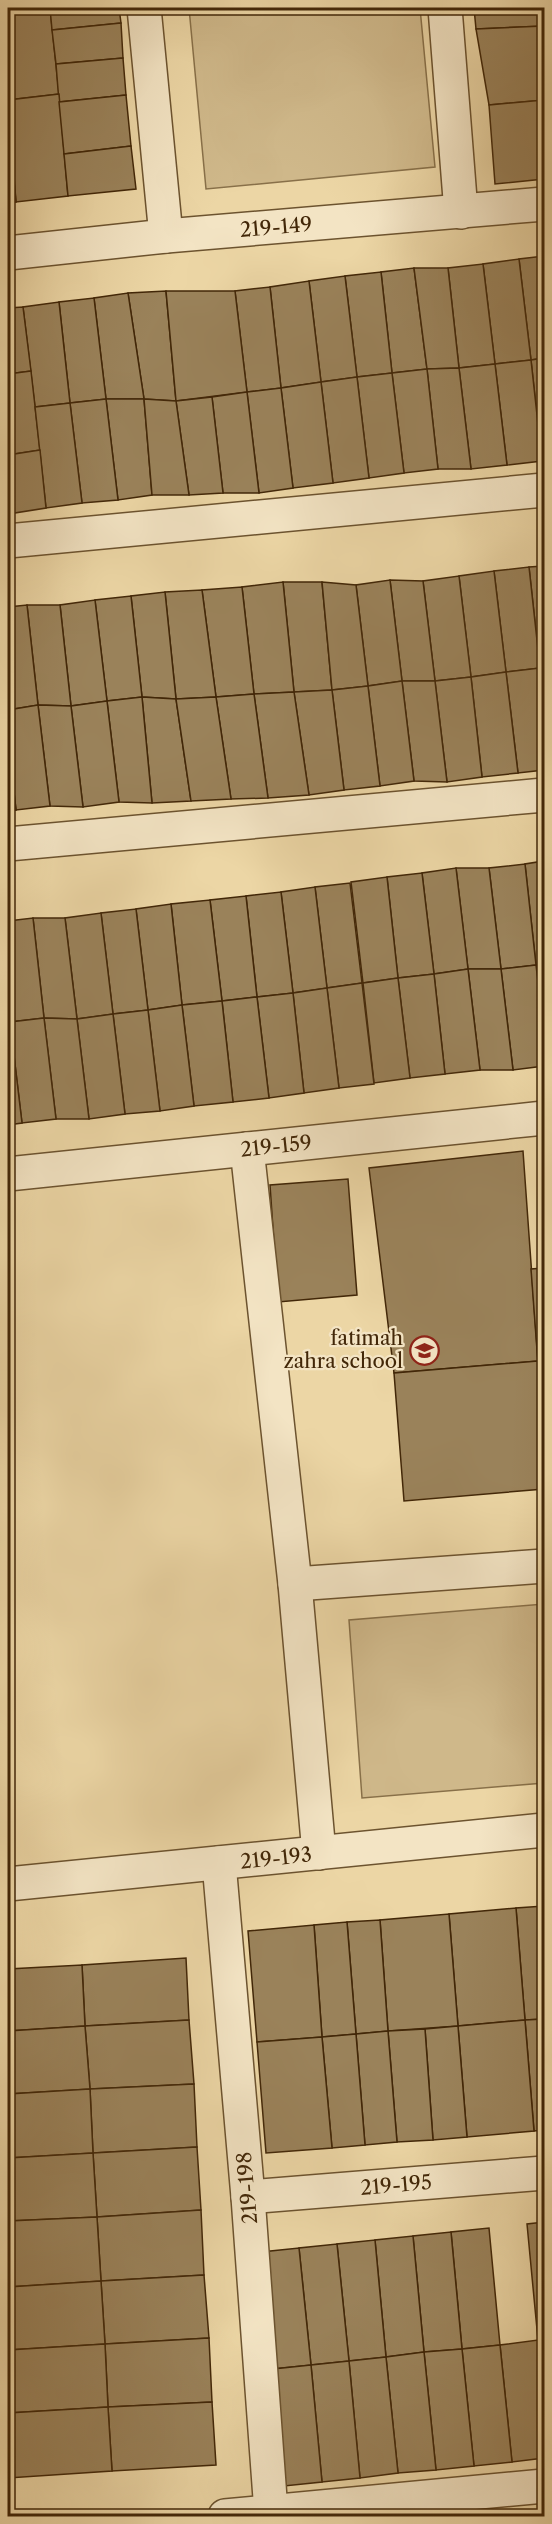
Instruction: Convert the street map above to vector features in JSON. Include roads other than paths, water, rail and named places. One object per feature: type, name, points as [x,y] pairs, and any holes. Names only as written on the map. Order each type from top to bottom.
[{"type":"street","points":[[144,8],[166,236]]},
{"type":"street","points":[[445,8],[461,212]]},
{"type":"street","name":"219-149","points":[[8,253],[166,236],[544,204]]},
{"type":"street","points":[[8,541],[544,490]]},
{"type":"street","points":[[8,844],[544,795]]},
{"type":"street","name":"219-159","points":[[8,1174],[544,1118]]},
{"type":"street","points":[[247,1149],[296,1584],[319,1853]]},
{"type":"street","points":[[296,1584],[544,1566]]},
{"type":"street","name":"219-193","points":[[8,1884],[544,1830]]},
{"type":"street","name":"219-198","points":[[219,1863],[248,2196],[271,2512]]},
{"type":"street","name":"219-195","points":[[248,2196],[544,2173]]},
{"type":"street","points":[[225,2517],[544,2486]]},
{"type":"place","name":"fatimah zahra school","points":[[424,1350]]}]
